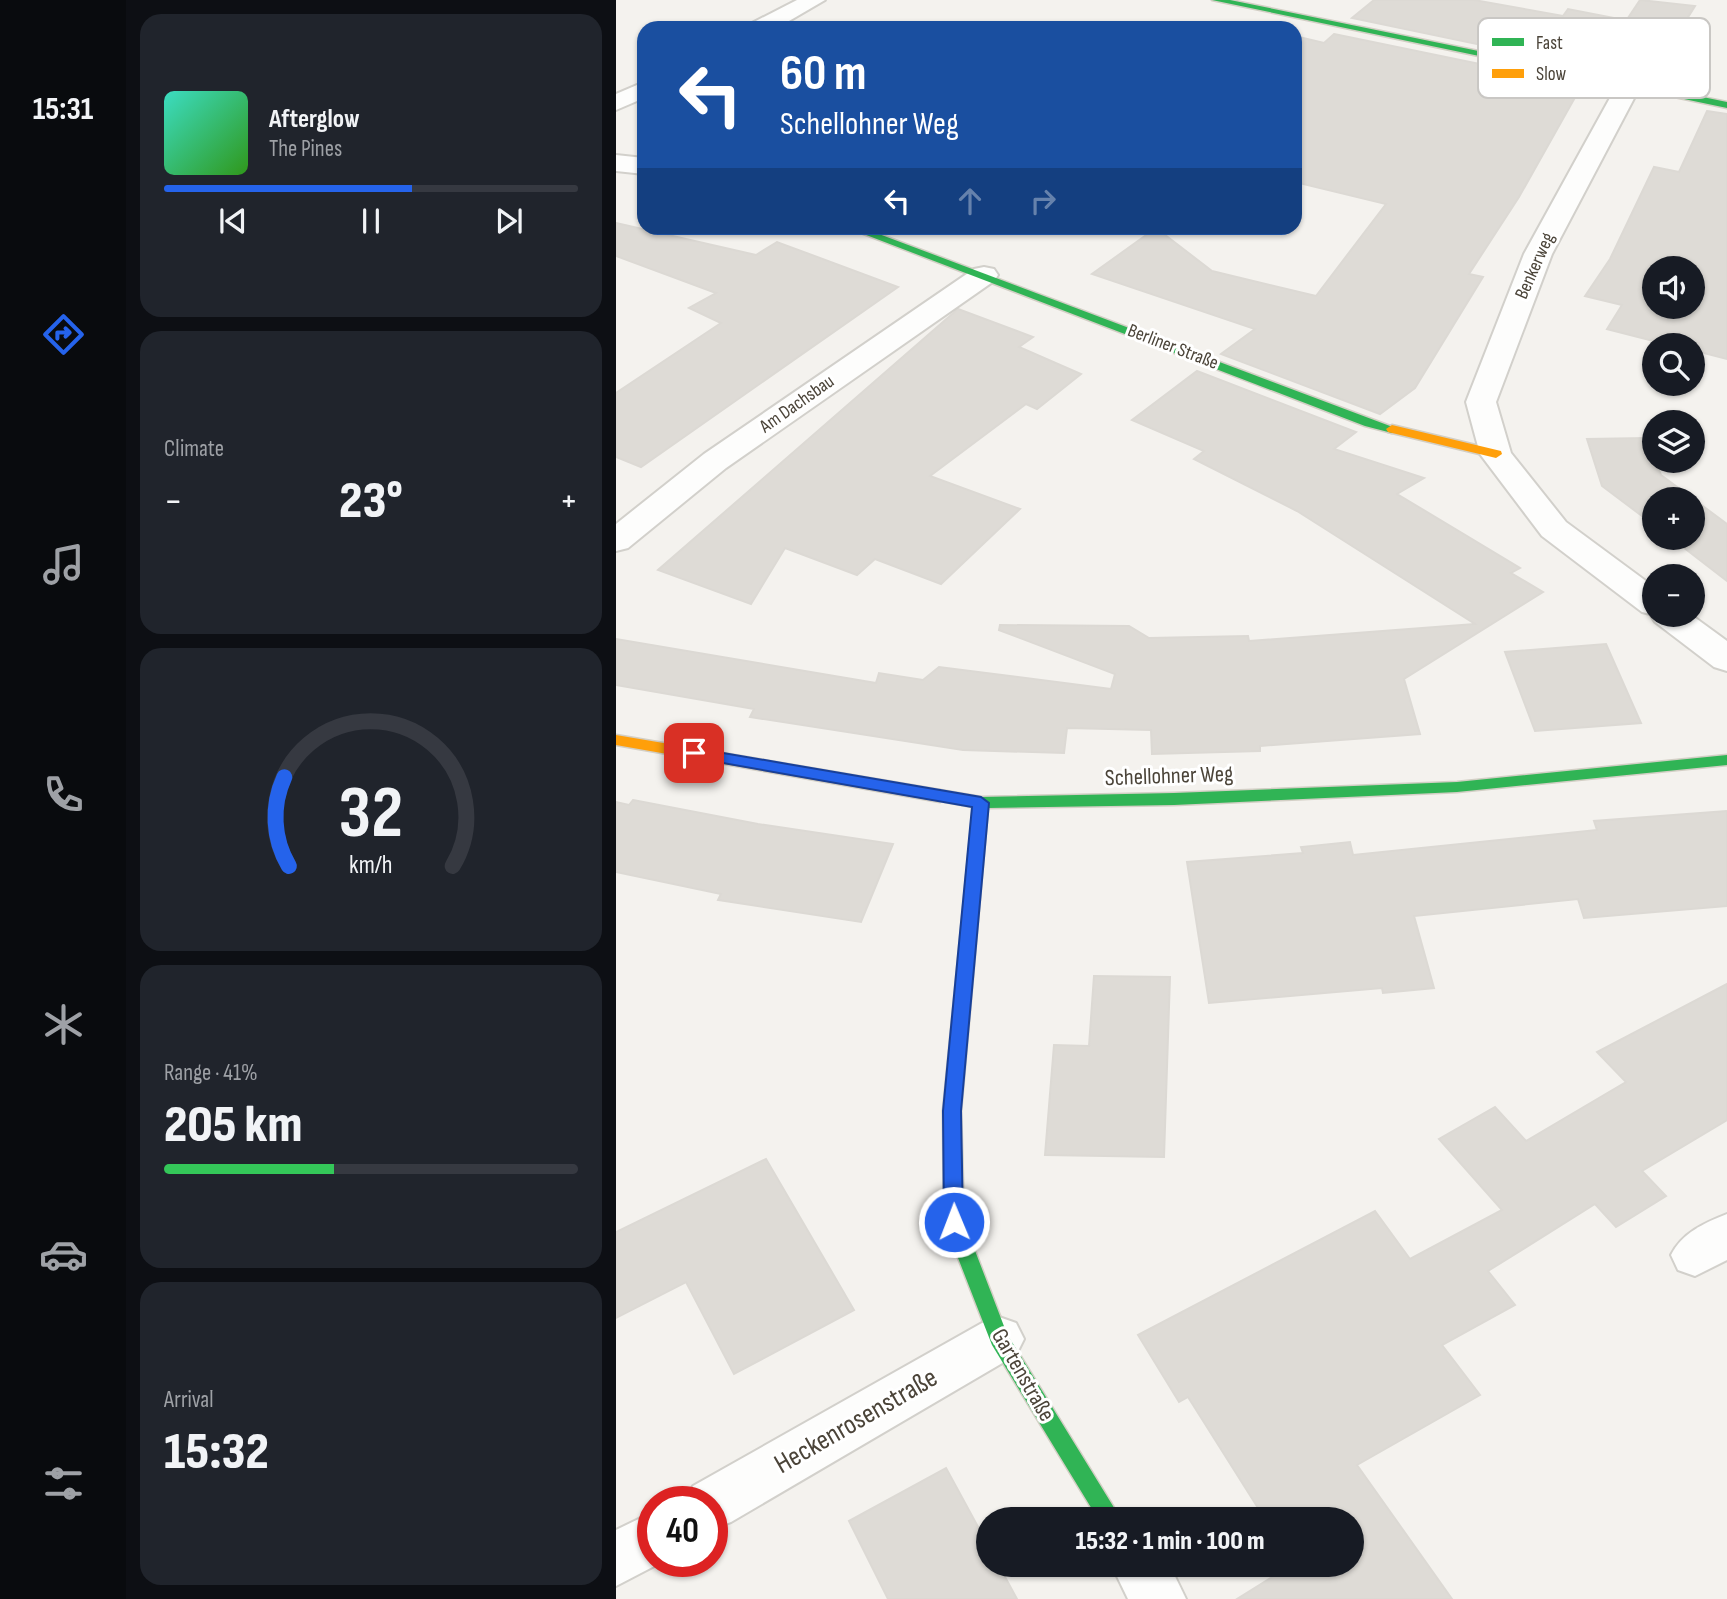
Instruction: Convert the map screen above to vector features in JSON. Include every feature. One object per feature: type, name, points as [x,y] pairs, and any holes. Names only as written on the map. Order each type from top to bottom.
[{"type":"street","points":[[774,21],[814,0]]},
{"type":"street","points":[[1217,0],[1478,56]]},
{"type":"street","points":[[616,103],[637,92]]},
{"type":"street","name":"Benkerweg","points":[[1496,454],[1480,402],[1538,254],[1624,98]]},
{"type":"street","points":[[1687,98],[1727,105]]},
{"type":"street","points":[[616,163],[637,165]]},
{"type":"street","name":"Berliner Straße","points":[[873,235],[1369,423],[1496,454]]},
{"type":"street","name":"Am Dachsbau","points":[[616,541],[715,461],[984,275]]},
{"type":"street","points":[[1496,454],[1554,529],[1642,595]]},
{"type":"street","points":[[1684,627],[1727,659]]},
{"type":"street","name":"Schellohner Weg","points":[[616,740],[981,803],[1174,799],[1457,786],[1727,760]]},
{"type":"street","name":"Gartenstraße","points":[[981,803],[952,1111],[954,1222],[999,1339],[1103,1507]]},
{"type":"street","name":"Heckenrosenstraße","points":[[728,1495],[999,1339]]},
{"type":"street","points":[[616,1559],[637,1547]]},
{"type":"street","points":[[1146,1577],[1159,1599]]},
{"type":"building","points":[[1374,0],[1474,0],[1563,16],[1568,9],[1614,18],[1478,18],[1478,44],[1352,18]]},
{"type":"building","points":[[1640,0],[1695,6],[1688,18],[1628,18]]},
{"type":"building","points":[[1334,34],[1478,64],[1478,98],[1575,98],[1519,197],[1469,274],[1483,277],[1415,388],[1380,414],[1221,354],[1255,329],[1092,274],[1146,235],[1165,235],[1212,271],[1316,296],[1386,204],[1302,184],[1302,38],[1324,43]]},
{"type":"building","points":[[1707,111],[1727,114],[1727,359],[1705,353],[1705,333],[1642,333],[1642,338],[1607,329],[1622,305],[1585,296],[1610,259],[1654,167],[1679,172]]},
{"type":"building","points":[[616,223],[637,228],[637,235],[668,235],[756,255],[777,242],[898,287],[641,467],[616,457],[616,393],[721,323],[689,308],[716,293],[616,256]]},
{"type":"building","points":[[958,309],[1033,337],[1019,347],[1081,374],[1037,409],[1026,404],[930,476],[1020,509],[941,584],[875,559],[857,575],[785,548],[751,604],[658,570]]},
{"type":"building","points":[[1197,371],[1356,432],[1334,449],[1424,478],[1397,494],[1520,568],[1511,573],[1543,592],[1404,679],[1420,734],[1260,746],[1260,751],[1152,754],[1151,730],[1067,728],[1064,753],[963,750],[750,717],[754,709],[616,685],[616,639],[876,683],[879,673],[923,680],[939,667],[1111,689],[1115,674],[999,630],[1000,625],[1129,626],[1149,638],[1248,636],[1249,641],[1475,624],[1297,511],[1194,459],[1204,451],[1132,420]]},
{"type":"building","points":[[1642,438],[1642,473],[1660,473],[1677,487],[1642,487],[1642,516],[1602,486],[1587,439]]},
{"type":"building","points":[[1705,508],[1727,524],[1727,581],[1687,550],[1705,550]]},
{"type":"building","points":[[1606,644],[1641,723],[1535,731],[1505,652]]},
{"type":"building","points":[[633,800],[758,824],[893,844],[861,922],[718,900],[721,894],[616,872],[616,802],[629,805]]},
{"type":"building","points":[[1727,811],[1727,906],[1584,918],[1578,899],[1414,916],[1434,988],[1383,993],[1382,988],[1209,1003],[1187,862],[1303,853],[1301,847],[1350,842],[1353,855],[1597,830],[1594,821]]},
{"type":"building","points":[[1094,976],[1170,977],[1164,1157],[1045,1155],[1054,1045],[1089,1046]]},
{"type":"building","points":[[1727,984],[1727,1120],[1642,1171],[1666,1196],[1616,1227],[1595,1204],[1488,1271],[1515,1305],[1442,1345],[1480,1395],[1357,1465],[1452,1599],[1237,1599],[1272,1577],[1364,1577],[1364,1507],[1257,1507],[1188,1397],[1179,1402],[1138,1335],[1375,1211],[1410,1259],[1502,1210],[1439,1139],[1495,1107],[1526,1141],[1626,1082],[1597,1052]]},
{"type":"building","points":[[766,1159],[854,1310],[734,1374],[686,1282],[616,1318],[616,1232]]},
{"type":"building","points":[[946,1468],[976,1523],[976,1577],[1005,1577],[1017,1599],[888,1599],[849,1521]]},
{"type":"traffic: fast","points":[[1217,0],[1478,54]]},
{"type":"traffic: fast","points":[[1693,98],[1727,105]]},
{"type":"traffic: fast","points":[[872,235],[1369,423],[1392,429]]},
{"type":"traffic: fast","points":[[940,796],[981,803],[1174,799],[1457,787],[1727,760]]},
{"type":"traffic: fast","points":[[981,803],[952,1111],[954,1222],[999,1339],[1103,1507]]},
{"type":"traffic: slow","points":[[1392,429],[1496,454]]},
{"type":"traffic: slow","points":[[616,740],[940,796]]},
{"type":"route","points":[[694,753],[981,803],[952,1111],[954,1222]]}]
